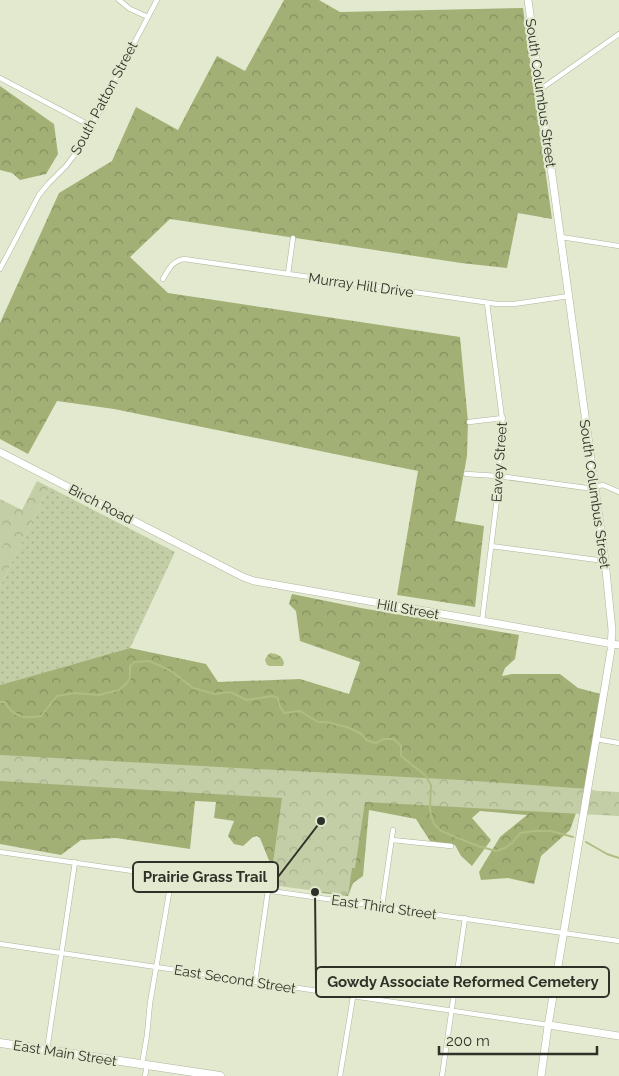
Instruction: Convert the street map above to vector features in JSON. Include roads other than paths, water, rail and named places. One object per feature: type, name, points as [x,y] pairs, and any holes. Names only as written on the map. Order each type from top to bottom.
[{"type":"main road","name":"East Main Street","points":[[0,1043],[220,1076]]},
{"type":"street","points":[[119,0],[130,9],[148,17]]},
{"type":"street","name":"South Patton Street","points":[[0,269],[39,195],[66,166],[82,145],[157,0]]},
{"type":"street","name":"South Columbus Street","points":[[528,0],[615,644],[596,739],[542,1076]]},
{"type":"street","points":[[541,89],[619,34]]},
{"type":"street","points":[[0,78],[91,126]]},
{"type":"street","points":[[561,237],[619,246]]},
{"type":"street","points":[[288,274],[293,238]]},
{"type":"street","name":"Murray Hill Drive","points":[[163,279],[172,264],[184,259],[487,304],[514,304],[569,296]]},
{"type":"street","name":"Eavey Street","points":[[482,621],[503,437],[503,418],[487,304]]},
{"type":"street","points":[[469,422],[503,418]]},
{"type":"street","name":"Birch Road","points":[[0,452],[202,556]]},
{"type":"street","points":[[466,474],[594,488],[603,485],[619,492]]},
{"type":"street","points":[[491,546],[604,561]]},
{"type":"street","name":"Hill Street","points":[[202,556],[243,577],[262,584],[615,644]]},
{"type":"street","points":[[596,739],[619,743]]},
{"type":"street","points":[[382,906],[393,830]]},
{"type":"street","points":[[392,840],[451,846]]},
{"type":"street","name":"East Third Street","points":[[0,852],[619,941]]},
{"type":"street","points":[[47,1050],[74,862]]},
{"type":"street","points":[[145,1076],[144,1065],[150,1003],[172,876]]},
{"type":"street","points":[[256,982],[268,890]]},
{"type":"street","points":[[442,1076],[465,918]]},
{"type":"street","name":"East Second Street","points":[[0,944],[619,1036]]},
{"type":"street","points":[[340,1076],[352,996]]},
{"type":"water","points":[[270,653],[281,657],[284,663],[283,666],[267,665],[265,660]]},
{"type":"waterway","points":[[0,702],[5,702],[12,711],[20,716],[41,716],[57,696],[74,693],[99,695],[119,690],[130,678],[130,666],[135,662],[149,661],[170,670],[193,688],[215,694],[230,692],[247,700],[273,696],[278,698],[279,705],[284,713],[300,711],[318,722],[347,727],[360,733],[368,741],[376,743],[384,739],[394,739],[401,746],[401,756],[425,775],[431,785],[431,816],[434,824],[441,831],[496,851],[505,848],[520,833],[551,831],[573,837]]},
{"type":"waterway","points":[[586,842],[607,854],[619,858]]},
{"type":"place","name":"Prairie Grass Trail","points":[[321,821]]},
{"type":"place","name":"Gowdy Associate Reformed Cemetery","points":[[315,892]]}]
